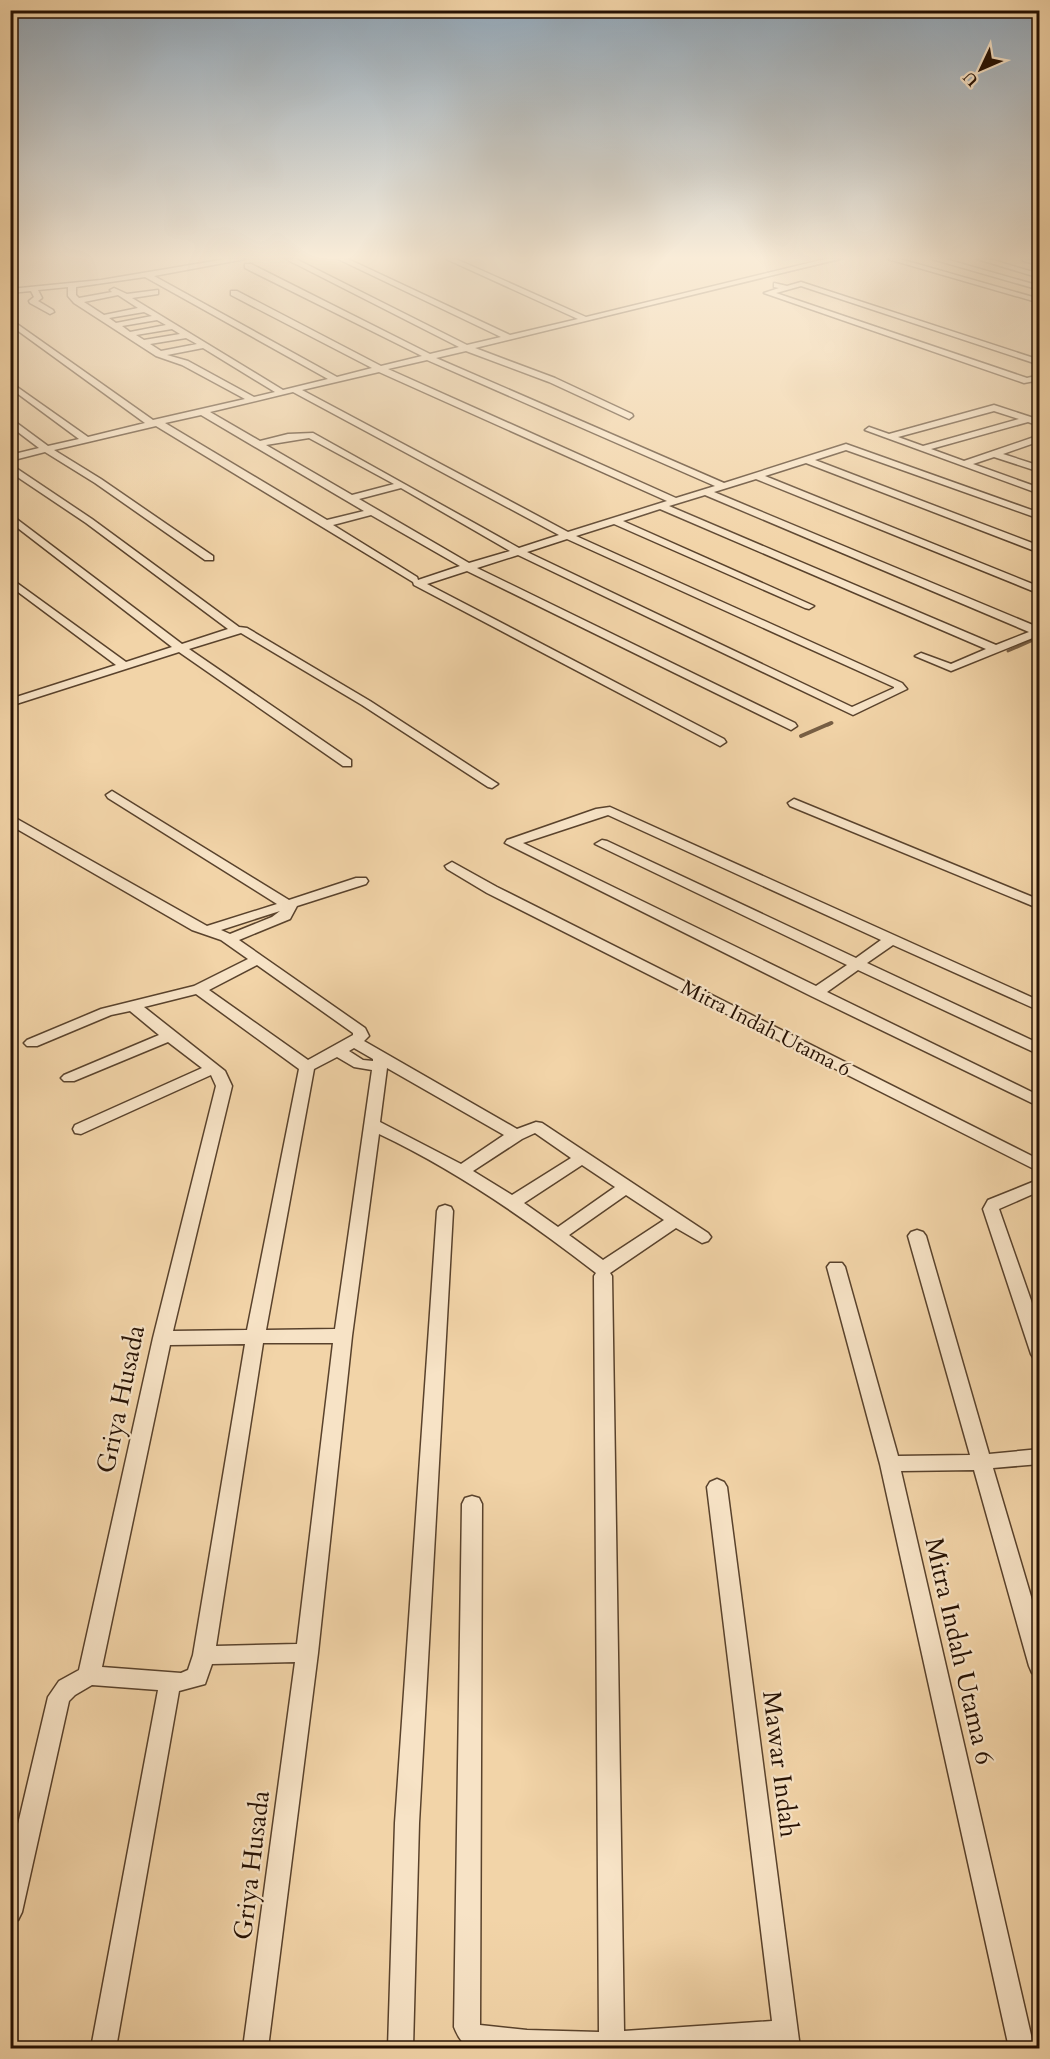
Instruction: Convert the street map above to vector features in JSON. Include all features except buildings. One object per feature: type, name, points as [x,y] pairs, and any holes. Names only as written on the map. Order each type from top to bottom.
[{"type":"street","points":[[58,355],[153,422],[413,579]]},
{"type":"street","points":[[161,355],[185,363],[252,399]]},
{"type":"street","points":[[185,363],[221,355]]},
{"type":"street","points":[[221,355],[281,392]]},
{"type":"street","points":[[292,355],[335,379]]},
{"type":"street","points":[[355,355],[673,500]]},
{"type":"street","points":[[424,355],[721,485]]},
{"type":"street","points":[[10,458],[335,379],[384,370],[436,355]]},
{"type":"street","points":[[485,355],[552,380],[629,416]]},
{"type":"street","points":[[950,355],[1027,381],[1040,377]]},
{"type":"street","points":[[1016,355],[1040,363]]},
{"type":"street","points":[[10,384],[85,439]]},
{"type":"street","points":[[260,444],[307,434],[403,485],[518,551],[851,711],[901,689],[898,685],[566,535],[293,389]]},
{"type":"street","points":[[889,437],[994,408],[1040,423]]},
{"type":"street","points":[[201,411],[468,567],[791,726]]},
{"type":"street","points":[[922,449],[1028,419]]},
{"type":"street","points":[[10,421],[46,448],[209,558]]},
{"type":"street","points":[[869,430],[1040,491]]},
{"type":"street","points":[[964,464],[1040,438]]},
{"type":"street","points":[[1022,444],[1040,450]]},
{"type":"street","points":[[720,742],[418,583],[673,500],[849,448],[1040,516]]},
{"type":"street","points":[[994,453],[1040,469]]},
{"type":"street","points":[[807,460],[1040,550]]},
{"type":"street","points":[[10,466],[89,521],[236,630]]},
{"type":"street","points":[[757,476],[1040,591]]},
{"type":"street","points":[[353,498],[403,485]]},
{"type":"street","points":[[704,491],[1039,632]]},
{"type":"street","points":[[658,505],[995,649]]},
{"type":"street","points":[[324,524],[374,511]]},
{"type":"street","points":[[10,517],[180,648],[347,763]]},
{"type":"street","points":[[613,520],[808,606]]},
{"type":"street","points":[[10,581],[124,666]]},
{"type":"street","points":[[10,703],[236,630],[251,632],[492,784]]},
{"type":"street","points":[[921,656],[951,668],[1039,632]]},
{"type":"street","points":[[112,795],[288,910]]},
{"type":"street","points":[[794,803],[1040,905]]},
{"type":"street","points":[[1040,1006],[610,811],[601,812],[512,843],[1040,1102]]},
{"type":"street","points":[[10,819],[197,927],[229,939],[360,1031],[361,1036],[306,1067],[255,1338],[204,1654],[197,1677],[190,1681],[170,1681],[89,1675],[67,1688],[59,1697],[10,1912]]},
{"type":"street","points":[[602,844],[1040,1050]]},
{"type":"street","name":"Mitra Indah Utama 6","points":[[452,866],[492,890],[1040,1167]]},
{"type":"street","points":[[229,939],[288,910],[361,881]]},
{"type":"street","points":[[208,930],[288,910]]},
{"type":"street","points":[[816,993],[892,939]]},
{"type":"street","points":[[32,1043],[106,1012],[199,989],[258,959]]},
{"type":"street","points":[[199,989],[306,1067]]},
{"type":"street","points":[[81,1129],[212,1069],[132,1005]]},
{"type":"street","points":[[69,1078],[169,1036]]},
{"type":"street","points":[[354,1042],[380,1062],[516,1135]]},
{"type":"street","points":[[337,1050],[359,1064],[380,1062]]},
{"type":"street","name":"Griya Husada","points":[[256,2049],[307,1653],[343,1336],[380,1062]]},
{"type":"street","name":"Griya Husada","points":[[89,1675],[162,1338],[224,1081],[220,1074],[212,1069]]},
{"type":"street","points":[[461,1171],[516,1135],[536,1127],[702,1238]]},
{"type":"street","points":[[370,1130],[408,1141],[461,1171],[559,1234],[603,1269],[676,1220]]},
{"type":"street","points":[[512,1203],[582,1158]]},
{"type":"street","points":[[1040,1184],[994,1204],[991,1209],[1040,1354]]},
{"type":"street","points":[[559,1234],[626,1187]]},
{"type":"street","points":[[400,2049],[407,1822],[429,1445],[446,1211]]},
{"type":"street","points":[[917,1236],[1040,1666]]},
{"type":"street","name":"Mitra Indah Utama 6","points":[[836,1267],[890,1464],[1022,2049]]},
{"type":"street","points":[[603,1276],[612,2047]]},
{"type":"street","points":[[162,1338],[343,1336]]},
{"type":"street","points":[[890,1464],[981,1462],[1040,1456]]},
{"type":"street","name":"Mawar Indah","points":[[717,1487],[787,2041]]},
{"type":"street","points":[[472,1504],[467,2027],[471,2034],[479,2038],[527,2046],[612,2047],[787,2041]]},
{"type":"street","points":[[204,1654],[307,1653]]},
{"type":"street","points":[[104,2049],[170,1681]]},
{"type":"waterway","points":[[1008,651],[1040,637]]},
{"type":"waterway","points":[[801,736],[831,723]]},
{"type":"waterway","points":[[828,725],[832,723]]}]
